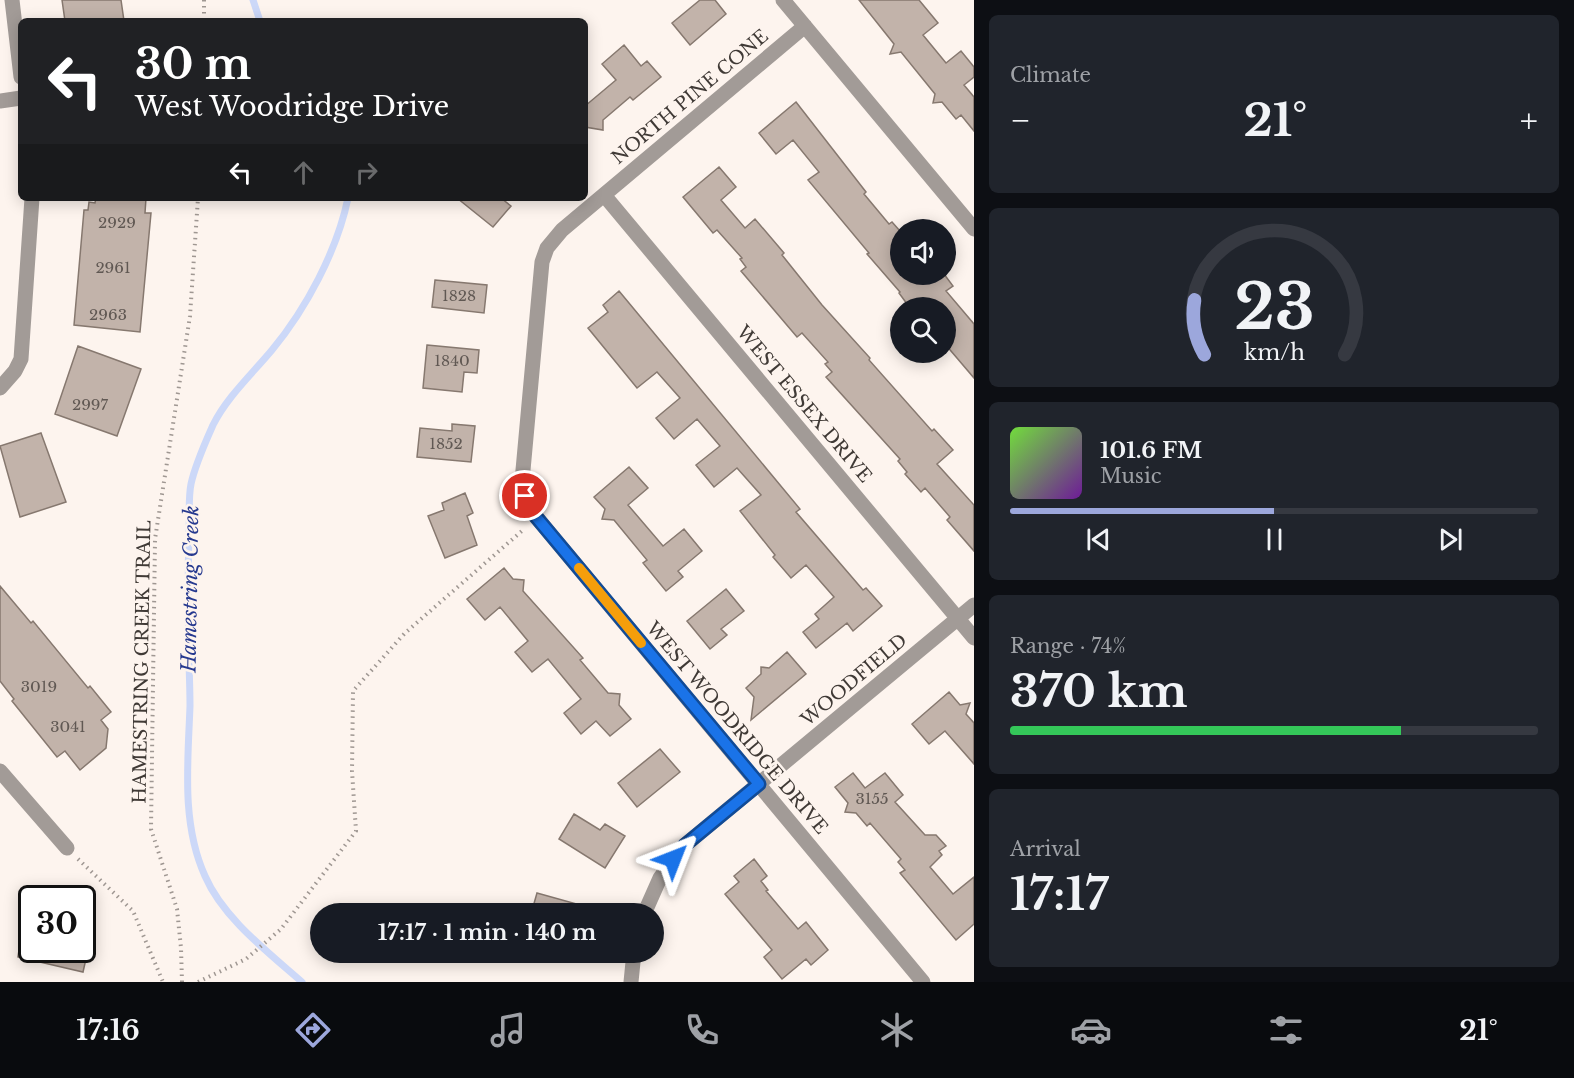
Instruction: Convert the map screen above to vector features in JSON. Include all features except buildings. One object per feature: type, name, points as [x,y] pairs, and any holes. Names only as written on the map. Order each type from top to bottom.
[{"type":"street","points":[[12,0],[18,51]]},
{"type":"street","points":[[783,0],[974,229]]},
{"type":"street","name":"NORTH PINE CONE","points":[[525,496],[522,481],[542,262],[547,249],[562,230],[805,26]]},
{"type":"street","points":[[0,101],[18,98]]},
{"type":"street","name":"WEST ESSEX DRIVE","points":[[604,195],[974,638]]},
{"type":"street","points":[[3,385],[15,371],[21,359],[32,201]]},
{"type":"street","name":"WEST WOODRIDGE DRIVE","points":[[525,496],[537,517],[923,982]]},
{"type":"street","name":"WOODFIELD","points":[[649,903],[660,878],[679,852],[974,605]]},
{"type":"street","points":[[0,771],[67,848]]},
{"type":"street","points":[[631,982],[633,963]]},
{"type":"path","points":[[204,0],[204,18]]},
{"type":"path","name":"HAMESTRING CREEK TRAIL","points":[[182,982],[182,948],[177,909],[151,829],[155,538],[190,316],[198,201]]},
{"type":"path","points":[[198,982],[246,959],[281,929],[356,831],[352,771],[353,691],[405,633],[537,517]]},
{"type":"path","points":[[67,848],[133,911],[163,982]]},
{"type":"waterway","name":"Hamestring Creek","points":[[253,0],[259,18]]},
{"type":"waterway","name":"Hamestring Creek","points":[[302,982],[261,946],[223,906],[205,876],[192,835],[188,792],[190,495],[195,469],[213,425],[233,395],[285,334],[308,298],[328,259],[347,201]]},
{"type":"slow traffic","points":[[579,568],[641,643]]},
{"type":"route","points":[[525,496],[532,512],[759,784],[685,845],[673,859]]}]
